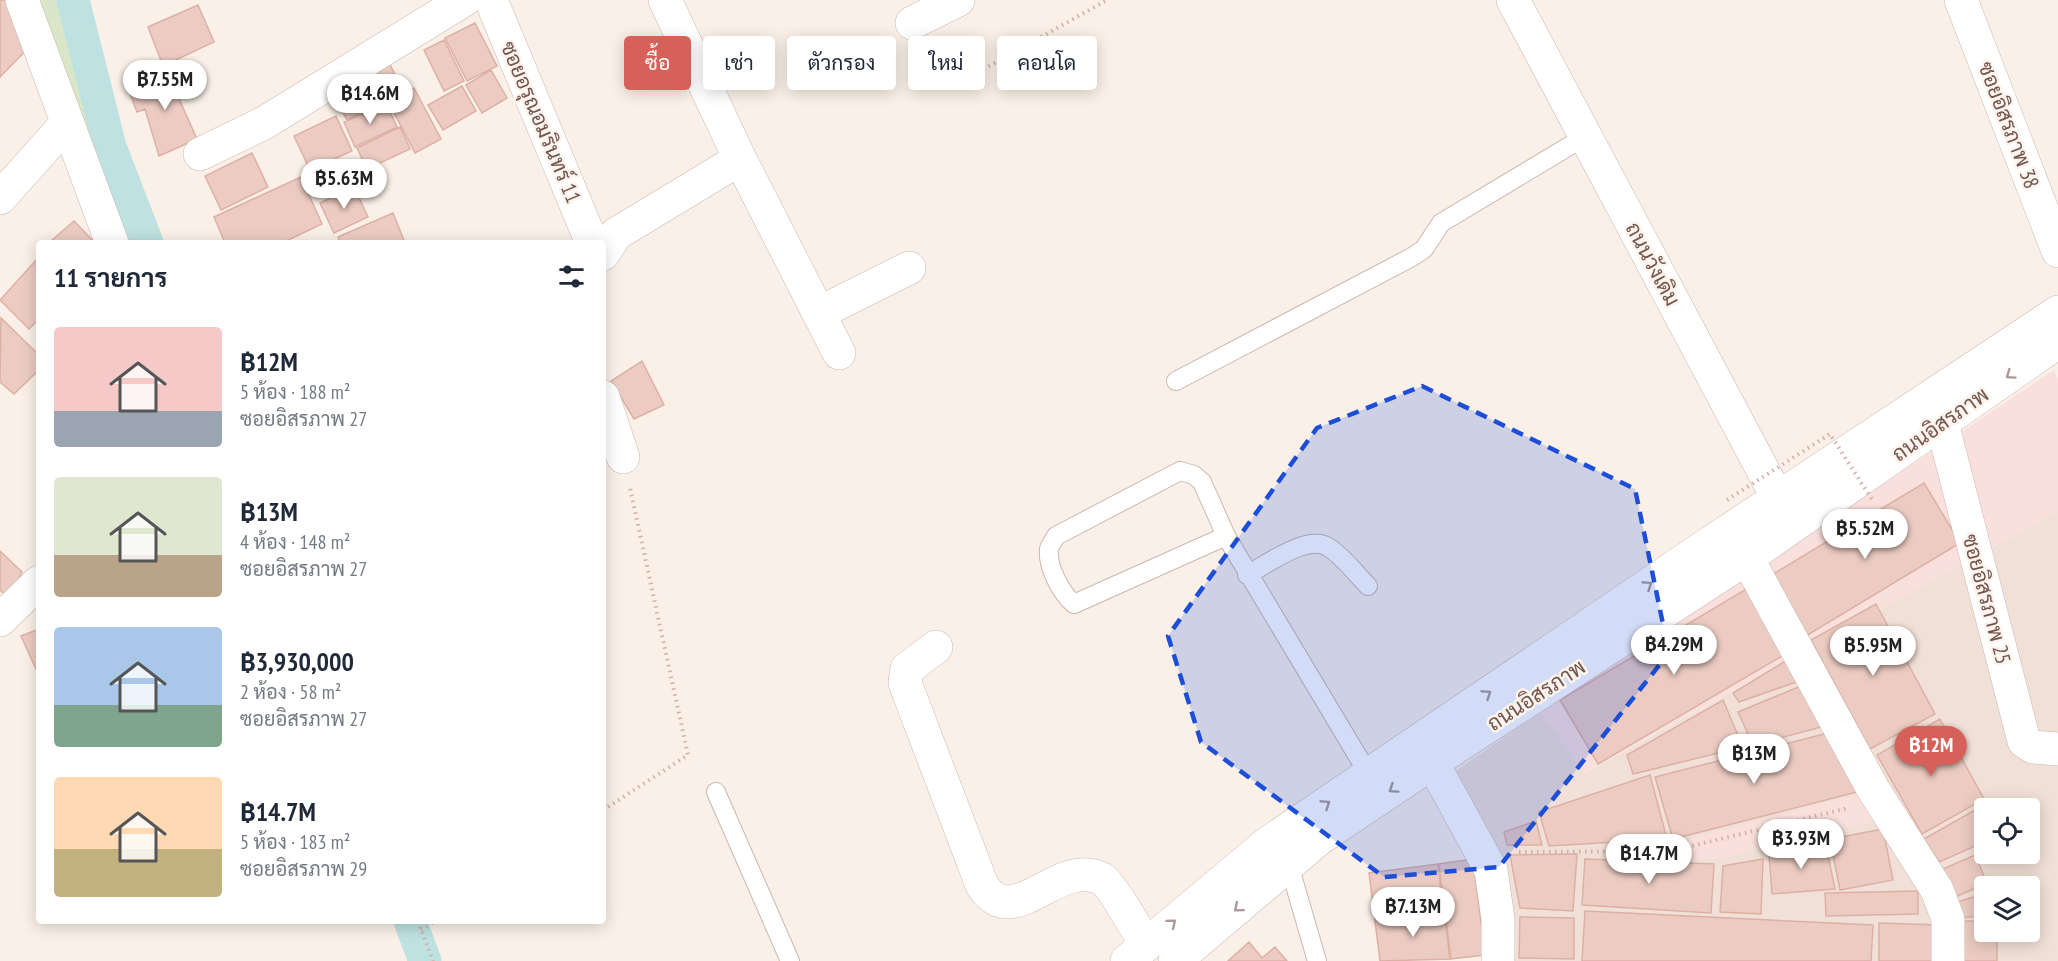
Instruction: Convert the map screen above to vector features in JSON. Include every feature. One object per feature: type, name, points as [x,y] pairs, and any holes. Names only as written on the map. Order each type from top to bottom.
[{"type":"street","points":[[22,0],[111,240]]},
{"type":"street","points":[[200,154],[264,123],[464,0]]},
{"type":"street","name":"ซอยอรุณอมรินทร์ 11","points":[[491,0],[591,240]]},
{"type":"street","points":[[665,0],[740,159],[839,352]]},
{"type":"street","points":[[912,23],[958,0]]},
{"type":"street","name":"ถนนวังเดิม","points":[[1513,0],[1793,527]]},
{"type":"street","name":"ซอยอิสรภาพ 38","points":[[1961,0],[2058,251]]},
{"type":"street","points":[[0,198],[67,123]]},
{"type":"street","points":[[606,249],[616,234],[740,159]]},
{"type":"street","points":[[819,313],[909,268]]},
{"type":"street","points":[[936,647],[907,669],[905,683],[982,885],[989,896],[999,902],[1011,903],[1045,889],[1068,875],[1086,874],[1105,880],[1137,953],[1268,843],[1369,774],[1426,751],[1777,498],[2058,312]]},
{"type":"street","name":"ถนนอิสรภาพ","points":[[1175,961],[1426,751],[1747,558],[2058,342]]},
{"type":"street","points":[[606,406],[623,457]]},
{"type":"street","name":"ซอยอิสรภาพ 25","points":[[1942,423],[2024,741],[2033,747],[2058,749]]},
{"type":"street","points":[[1747,558],[1880,800],[1937,890],[1948,919],[1948,961]]},
{"type":"street","points":[[0,620],[36,585]]},
{"type":"street","points":[[1426,751],[1491,870],[1498,919],[1498,961]]},
{"type":"lane","points":[[1176,381],[1412,257],[1424,249],[1441,223],[1586,136]]},
{"type":"lane","points":[[1226,536],[1074,604],[1063,595],[1052,567],[1049,548],[1056,536],[1180,471],[1194,475],[1202,482],[1226,536],[1247,575],[1369,774]]},
{"type":"lane","points":[[1247,575],[1301,546],[1317,542],[1329,547],[1368,586]]},
{"type":"lane","points":[[716,792],[790,961]]},
{"type":"lane","points":[[1289,865],[1317,961]]},
{"type":"path","points":[[985,68],[1107,0]]},
{"type":"path","points":[[1727,500],[1830,434],[1874,501]]},
{"type":"path","points":[[606,808],[688,755],[623,457]]},
{"type":"path","points":[[1482,852],[1671,851],[1880,800]]},
{"type":"path","points":[[419,924],[433,961]]},
{"type":"path","points":[[421,930],[430,924]]},
{"type":"highlighted area","points":[[1422,386],[1635,489],[1669,653],[1499,867],[1384,877],[1201,742],[1168,636],[1317,428]]},
{"type":"shaded area","points":[[2054,370],[2058,379],[2058,511],[1584,773],[1541,712]]},
{"type":"shaded area","points":[[2058,511],[2058,961],[1488,961],[1487,908],[1437,784],[1541,712],[1585,773]]},
{"type":"shaded area","points":[[1866,792],[1876,820],[1714,860],[1679,858],[1678,842]]},
{"type":"green space","points":[[28,0],[73,0],[109,148],[123,185],[99,194]]},
{"type":"building","points":[[0,0],[12,0],[32,44],[0,77]]},
{"type":"building","points":[[198,5],[214,42],[163,66],[148,27]]},
{"type":"building","points":[[475,23],[497,66],[467,81],[445,38]]},
{"type":"building","points":[[444,40],[464,81],[444,91],[424,50]]},
{"type":"building","points":[[389,63],[403,89],[347,120],[333,94]]},
{"type":"building","points":[[179,68],[188,88],[177,94],[197,139],[159,156],[145,109],[137,112],[129,91]]},
{"type":"building","points":[[491,70],[507,98],[482,113],[466,85]]},
{"type":"building","points":[[462,86],[476,111],[443,130],[428,105]]},
{"type":"building","points":[[414,88],[441,139],[415,153],[388,101]]},
{"type":"building","points":[[386,103],[397,127],[355,147],[344,122]]},
{"type":"building","points":[[336,116],[352,151],[310,170],[294,136]]},
{"type":"building","points":[[400,127],[410,149],[367,169],[357,148]]},
{"type":"building","points":[[252,153],[268,187],[221,210],[205,176]]},
{"type":"building","points":[[301,177],[322,224],[288,240],[224,240],[214,217]]},
{"type":"building","points":[[354,187],[368,217],[334,233],[320,203]]},
{"type":"building","points":[[393,213],[404,240],[339,240],[338,237]]},
{"type":"building","points":[[74,221],[92,240],[52,240]]},
{"type":"building","points":[[36,260],[36,322],[29,329],[0,300]]},
{"type":"building","points":[[1,318],[36,352],[36,373],[14,394],[0,382]]},
{"type":"building","points":[[642,361],[664,405],[634,419],[611,381]]},
{"type":"building","points":[[1924,483],[1960,543],[1806,636],[1770,576]]},
{"type":"building","points":[[0,551],[22,572],[20,576],[24,580],[7,596],[0,590]]},
{"type":"building","points":[[1748,588],[1787,653],[1598,764],[1560,700]]},
{"type":"building","points":[[1876,604],[1935,714],[1870,749],[1811,640]]},
{"type":"building","points":[[36,630],[36,669],[21,636]]},
{"type":"building","points":[[1787,660],[1799,681],[1739,702],[1733,693]]},
{"type":"building","points":[[1801,686],[1825,726],[1753,745],[1738,712]]},
{"type":"building","points":[[1723,700],[1743,747],[1633,774],[1627,755]]},
{"type":"building","points":[[1940,719],[1983,798],[1974,798],[1974,805],[1922,834],[1877,755]]},
{"type":"building","points":[[1832,732],[1857,792],[1673,839],[1655,777]]},
{"type":"building","points":[[1650,775],[1667,839],[1549,846],[1539,812]]},
{"type":"building","points":[[1974,811],[1974,846],[1939,862],[1924,839]]},
{"type":"building","points":[[1536,821],[1542,845],[1507,845],[1504,832]]},
{"type":"building","points":[[1883,829],[1893,880],[1840,890],[1830,839]]},
{"type":"building","points":[[1825,841],[1835,889],[1772,894],[1769,854]]},
{"type":"building","points":[[1577,854],[1573,911],[1520,908],[1510,855]]},
{"type":"building","points":[[1974,855],[1974,864],[1979,864],[1984,876],[1974,876],[1974,889],[1953,898],[1941,870]]},
{"type":"building","points":[[1473,859],[1485,955],[1451,959],[1439,864]]},
{"type":"building","points":[[1585,859],[1714,864],[1711,913],[1582,905]]},
{"type":"building","points":[[1763,859],[1761,914],[1720,912],[1723,866]]},
{"type":"building","points":[[1438,864],[1443,911],[1375,920],[1369,873]]},
{"type":"building","points":[[1918,891],[1918,914],[1826,916],[1825,893]]},
{"type":"building","points":[[1974,897],[1974,917],[1958,918],[1953,903]]},
{"type":"building","points":[[1585,911],[1873,925],[1871,961],[1582,961]]},
{"type":"building","points":[[1444,912],[1450,959],[1380,961],[1375,921]]},
{"type":"building","points":[[1520,917],[1574,918],[1574,959],[1519,958]]},
{"type":"building","points":[[1958,921],[1974,921],[1974,942],[1997,942],[1997,961],[1959,961]]},
{"type":"building","points":[[1879,923],[1940,925],[1938,961],[1879,961]]},
{"type":"building","points":[[1249,942],[1262,958],[1275,947],[1287,961],[1228,961]]},
{"type":"waterway","points":[[73,0],[110,147],[146,240]]},
{"type":"waterway","points":[[411,924],[425,961]]}]
